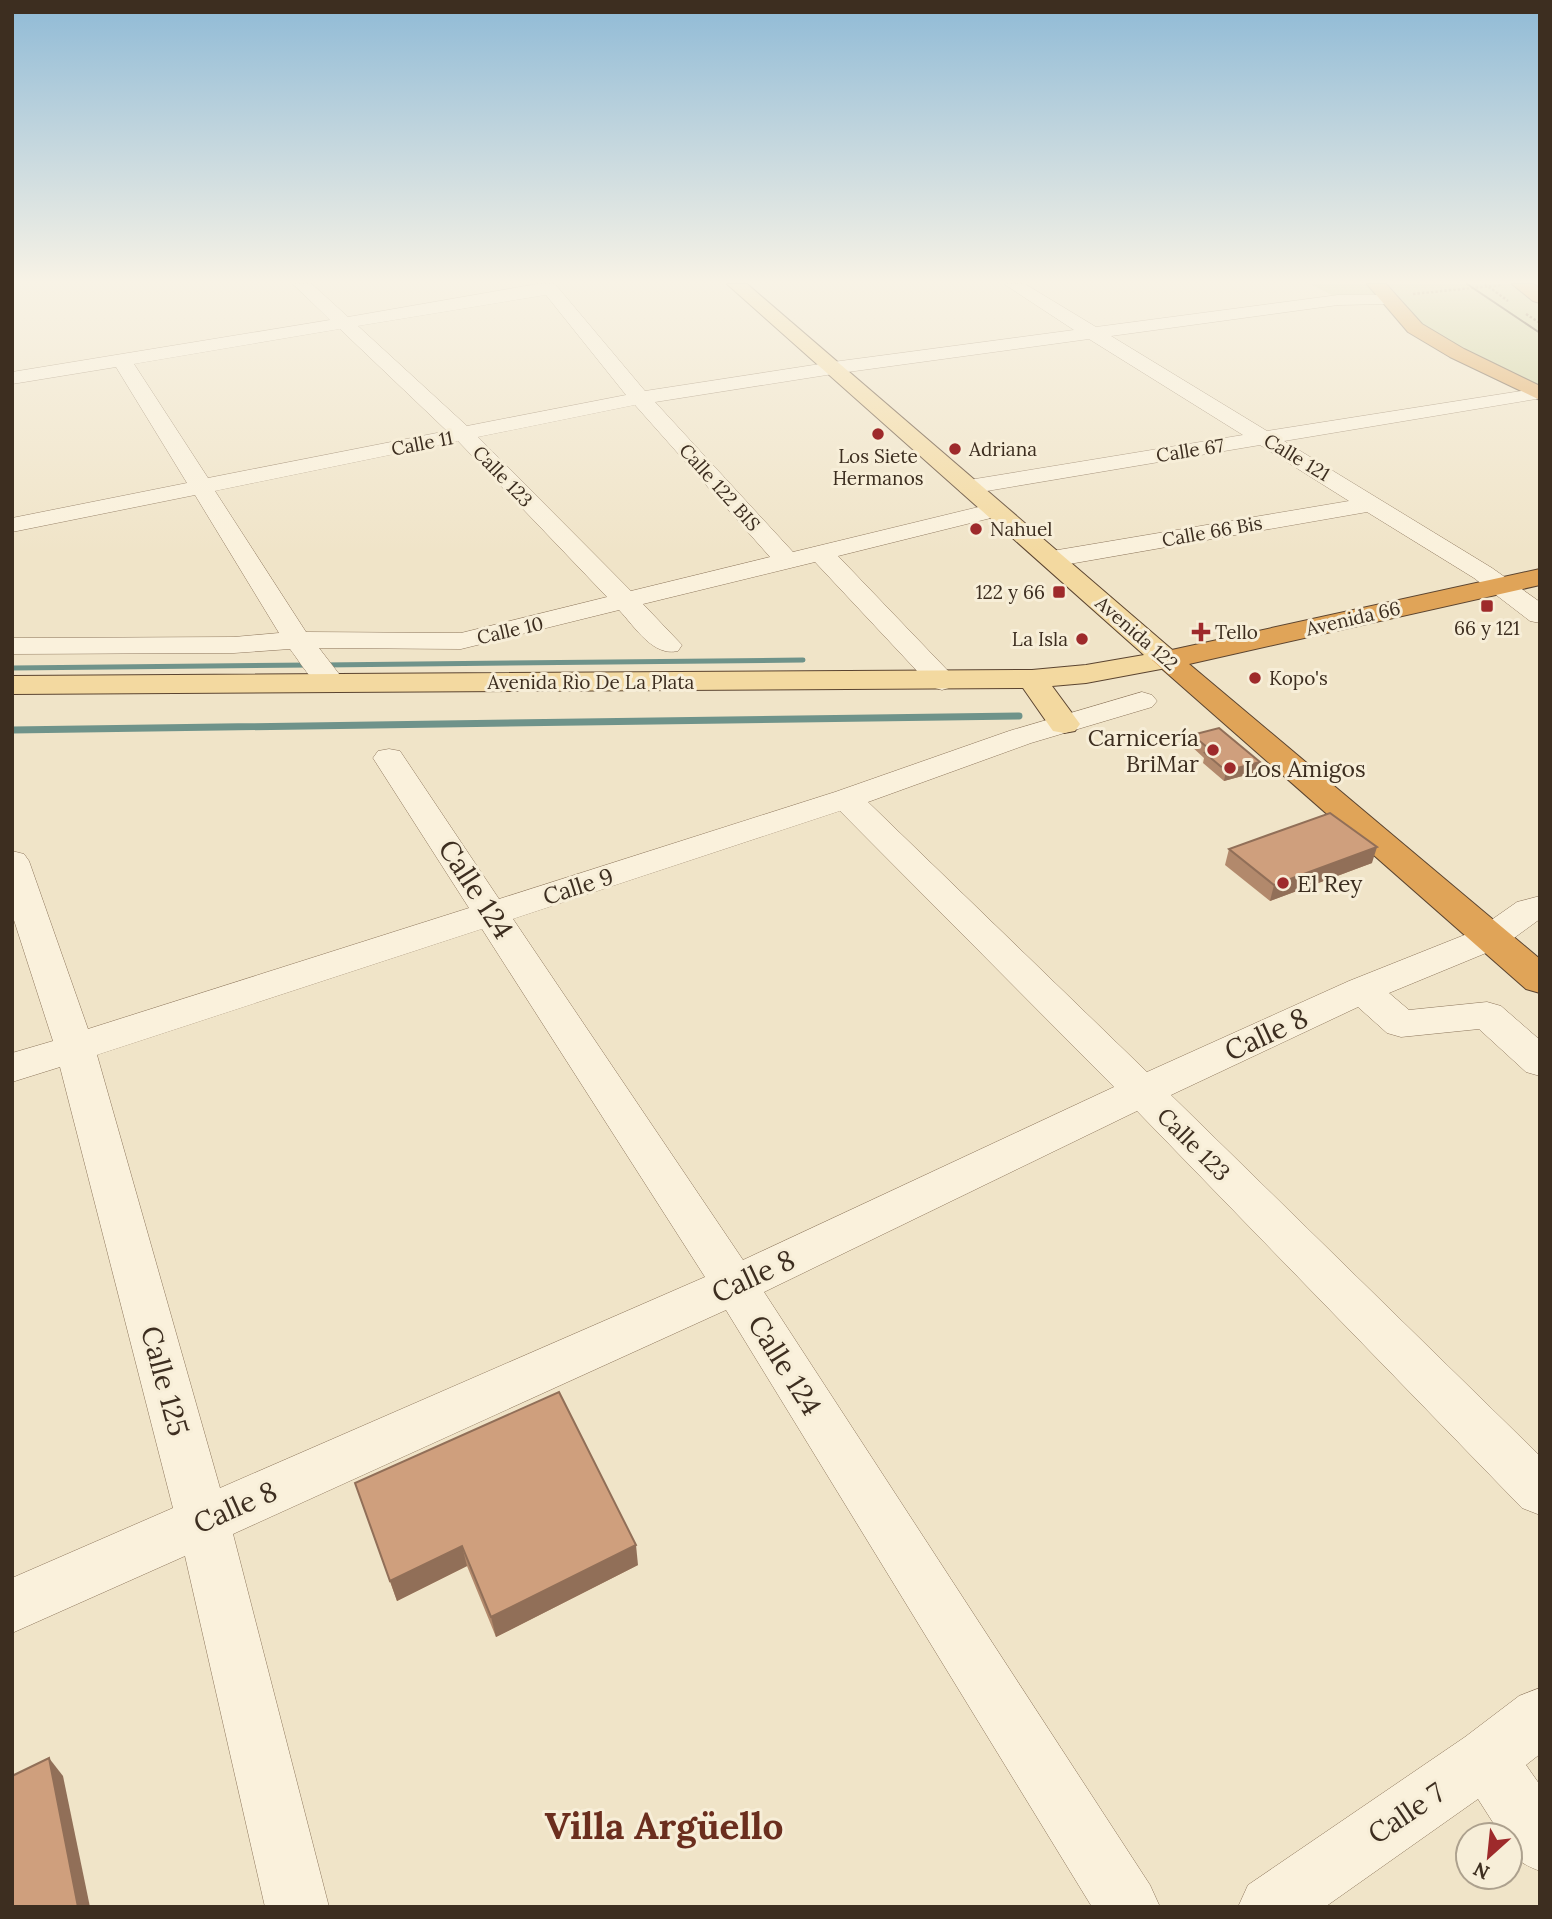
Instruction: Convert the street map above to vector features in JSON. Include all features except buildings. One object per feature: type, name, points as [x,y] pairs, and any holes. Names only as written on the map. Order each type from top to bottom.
[{"type":"highway","points":[[1501,374],[1538,393]]},
{"type":"highway","name":"Avenida 66","points":[[1167,660],[1540,577]]},
{"type":"highway","name":"Avenida 122","points":[[1167,660],[1540,980]]},
{"type":"main road","name":"Avenida 122","points":[[839,374],[1167,660]]},
{"type":"main road","name":"Avenida Rìo De La Plata","points":[[12,685],[314,661],[942,681],[1032,679],[1086,674],[1167,660]]},
{"type":"main road","points":[[1032,679],[1064,724]]},
{"type":"street","points":[[12,378],[39,374]]},
{"type":"street","points":[[131,374],[314,661]]},
{"type":"street","name":"Calle 123","points":[[397,374],[463,434],[667,645]]},
{"type":"street","name":"Calle 122 BIS","points":[[620,374],[787,561]]},
{"type":"street","name":"Calle 11","points":[[12,524],[640,398],[797,374]]},
{"type":"street","name":"Calle 121","points":[[1161,374],[1373,503],[1500,585],[1540,615]]},
{"type":"street","name":"Calle 67","points":[[969,487],[1538,393]]},
{"type":"street","name":"Calle 66 Bis","points":[[1052,559],[1373,503]]},
{"type":"street","name":"Calle 10","points":[[12,646],[234,645],[314,661],[461,641],[995,510]]},
{"type":"street","points":[[820,552],[942,681]]},
{"type":"street","name":"Calle 9","points":[[12,1068],[846,799],[1064,724],[1142,701]]},
{"type":"street","name":"Calle 124","points":[[389,758],[735,1285],[1128,1907]]},
{"type":"street","name":"Calle 123","points":[[846,799],[1142,1091],[1540,1491]]},
{"type":"street","name":"Calle 125","points":[[12,861],[75,1048],[203,1521],[297,1907]]},
{"type":"street","name":"Calle 8","points":[[12,1606],[735,1285],[1142,1091],[1362,990],[1490,937],[1529,910],[1540,907]]},
{"type":"street","points":[[1362,990],[1401,1024],[1487,1015],[1540,1062]]},
{"type":"street","name":"Calle 7","points":[[1270,1907],[1486,1758],[1540,1717]]},
{"type":"street","points":[[1486,1758],[1540,1840]]},
{"type":"green space","points":[[1511,374],[1540,374],[1540,388]]},
{"type":"waterway","points":[[323,665],[803,660]]},
{"type":"waterway","points":[[12,668],[310,665]]},
{"type":"waterway","points":[[12,730],[1019,716]]},
{"type":"place","name":"Los Siete Hermanos","points":[[878,434]]},
{"type":"place","name":"Adriana","points":[[955,449]]},
{"type":"place","name":"Nahuel","points":[[976,529]]},
{"type":"place","name":"122 y 66","points":[[1059,592]]},
{"type":"place","name":"66 y 121","points":[[1487,606]]},
{"type":"place","name":"Tello","points":[[1201,632]]},
{"type":"place","name":"La Isla","points":[[1082,639]]},
{"type":"place","name":"Kopo's","points":[[1255,678]]},
{"type":"place","name":"Carnicería BriMar","points":[[1213,750]]},
{"type":"place","name":"Los Amigos","points":[[1230,768]]},
{"type":"place","name":"El Rey","points":[[1283,883]]},
{"type":"district","name":"Villa Argüello","points":[[664,1825]]}]
